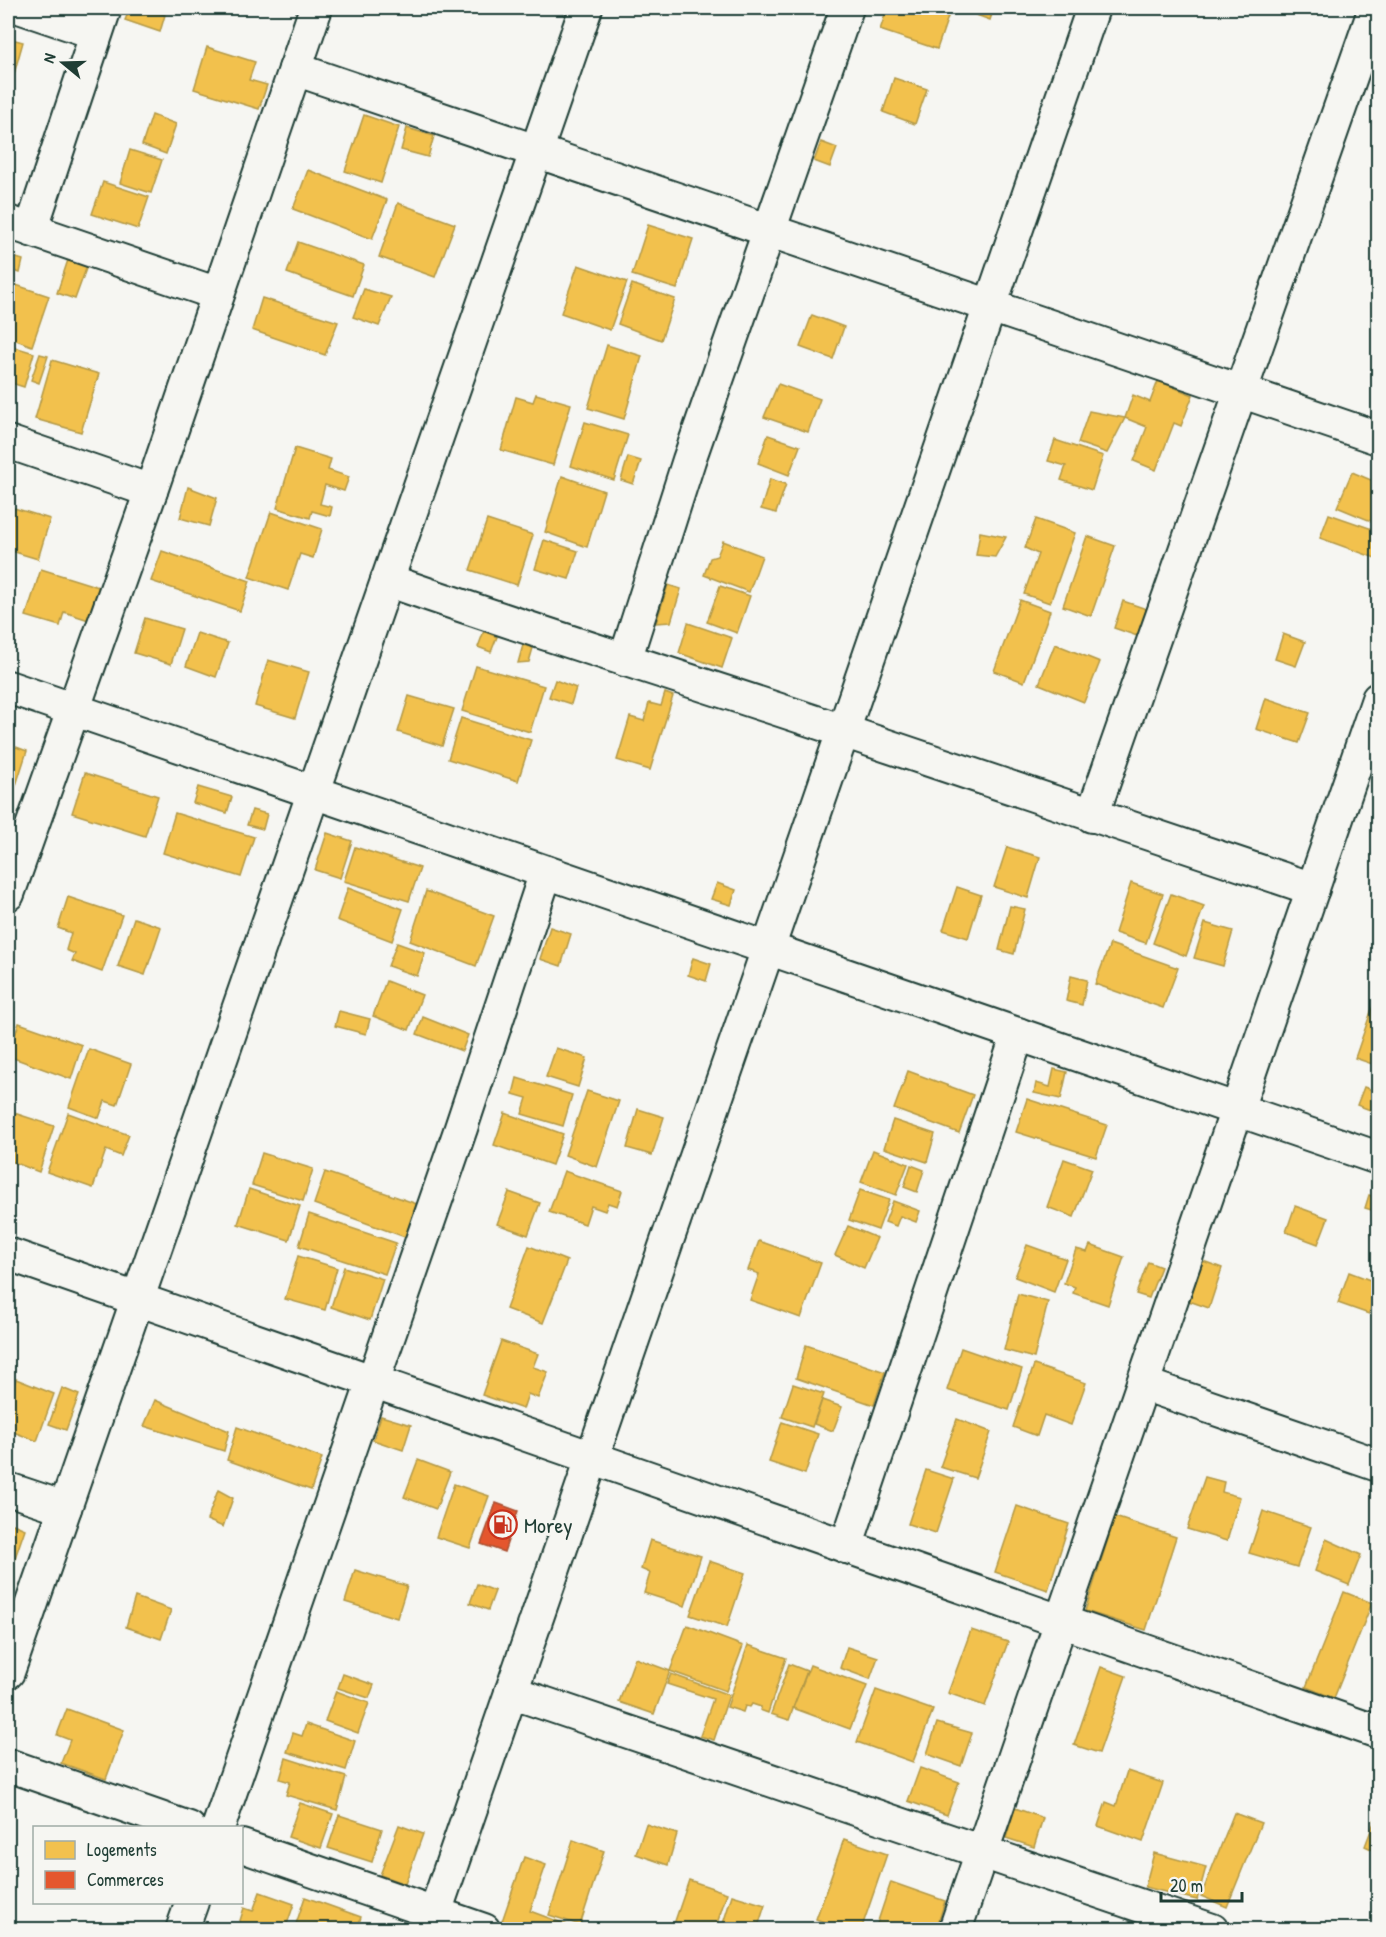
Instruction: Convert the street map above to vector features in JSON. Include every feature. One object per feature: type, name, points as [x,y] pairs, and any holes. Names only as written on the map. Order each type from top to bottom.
[{"type":"street","points":[[22,8],[100,20],[19,226],[218,294]]},
{"type":"street","points":[[8,894],[151,491],[316,8]]},
{"type":"street","points":[[8,1672],[586,8]]},
{"type":"street","points":[[625,660],[689,460],[848,8]]},
{"type":"street","points":[[432,1921],[1093,8]]},
{"type":"street","points":[[1092,816],[1375,8]]},
{"type":"street","points":[[295,69],[1378,438]]},
{"type":"street","points":[[8,442],[151,491]]},
{"type":"street","points":[[387,580],[509,623],[843,731],[1313,889]]},
{"type":"street","points":[[8,687],[1378,1158]]},
{"type":"street","points":[[955,1929],[1378,699]]},
{"type":"street","points":[[218,1826],[457,1139],[546,872]]},
{"type":"street","points":[[846,1547],[1018,1034]]},
{"type":"street","points":[[8,1254],[1378,1732]]},
{"type":"street","points":[[1143,1384],[1378,1465]]},
{"type":"street","points":[[8,1489],[65,1508]]},
{"type":"street","points":[[511,1692],[1212,1929]]},
{"type":"street","points":[[8,1765],[186,1826]]},
{"type":"street","points":[[243,1846],[432,1921],[484,1929]]},
{"type":"street","points":[[182,1929],[191,1904]]},
{"type":"building: Logements","points":[[130,8],[145,8],[165,15],[160,32],[125,20]]},
{"type":"building: Logements","points":[[951,8],[937,49],[880,30],[886,12],[875,9]]},
{"type":"building: Logements","points":[[960,8],[994,8],[990,20]]},
{"type":"building: Logements","points":[[8,38],[23,42],[8,95]]},
{"type":"building: Logements","points":[[207,47],[255,62],[249,80],[267,85],[259,109],[194,89]]},
{"type":"building: Logements","points":[[894,78],[927,89],[915,124],[883,112]]},
{"type":"building: Logements","points":[[152,115],[176,124],[166,154],[142,145]]},
{"type":"building: Logements","points":[[364,115],[399,127],[381,183],[345,171]]},
{"type":"building: Logements","points":[[407,128],[434,136],[428,157],[401,150]]},
{"type":"building: Logements","points":[[821,142],[837,148],[830,167],[814,161]]},
{"type":"building: Logements","points":[[130,150],[162,160],[151,193],[120,183]]},
{"type":"building: Logements","points":[[308,170],[387,200],[372,239],[293,209]]},
{"type":"building: Logements","points":[[103,182],[149,197],[138,229],[92,214]]},
{"type":"building: Logements","points":[[398,203],[455,224],[435,277],[379,257]]},
{"type":"building: Logements","points":[[648,225],[693,239],[677,289],[632,275]]},
{"type":"building: Logements","points":[[298,242],[364,265],[353,296],[287,273]]},
{"type":"building: Logements","points":[[10,256],[23,260],[20,273],[8,269]]},
{"type":"building: Logements","points":[[68,260],[87,266],[75,299],[57,293]]},
{"type":"building: Logements","points":[[578,265],[627,282],[610,330],[561,313]]},
{"type":"building: Logements","points":[[13,284],[49,296],[32,346],[8,337],[8,302]]},
{"type":"building: Logements","points":[[632,284],[675,299],[661,340],[618,324]]},
{"type":"building: Logements","points":[[364,289],[391,297],[379,326],[353,317]]},
{"type":"building: Logements","points":[[262,298],[338,322],[325,355],[252,330]]},
{"type":"building: Logements","points":[[812,315],[844,327],[833,359],[800,347]]},
{"type":"building: Logements","points":[[8,345],[34,353],[24,387],[8,382]]},
{"type":"building: Logements","points":[[607,345],[642,356],[624,419],[588,408]]},
{"type":"building: Logements","points":[[40,354],[48,356],[39,383],[31,380]]},
{"type":"building: Logements","points":[[52,360],[99,374],[81,432],[35,419]]},
{"type":"building: Logements","points":[[1158,381],[1193,395],[1181,426],[1174,423],[1156,470],[1134,461],[1147,427],[1125,418],[1133,395],[1150,402]]},
{"type":"building: Logements","points":[[778,384],[820,399],[808,432],[764,417]]},
{"type":"building: Logements","points":[[536,394],[571,404],[553,465],[501,450],[516,397],[533,402]]},
{"type":"building: Logements","points":[[1089,411],[1125,418],[1107,453],[1078,443]]},
{"type":"building: Logements","points":[[585,422],[628,435],[614,480],[571,466]]},
{"type":"building: Logements","points":[[768,435],[800,446],[789,475],[758,463]]},
{"type":"building: Logements","points":[[1055,440],[1103,456],[1092,490],[1061,480],[1066,466],[1048,461]]},
{"type":"building: Logements","points":[[295,448],[331,459],[328,470],[349,477],[344,491],[325,485],[320,504],[332,507],[330,516],[312,511],[310,518],[277,508]]},
{"type":"building: Logements","points":[[628,457],[641,461],[633,484],[621,480]]},
{"type":"building: Logements","points":[[1352,472],[1378,483],[1378,524],[1337,507]]},
{"type":"building: Logements","points":[[562,476],[604,491],[587,547],[545,532]]},
{"type":"building: Logements","points":[[770,479],[786,484],[776,513],[761,509]]},
{"type":"building: Logements","points":[[188,487],[217,498],[209,526],[180,518]]},
{"type":"building: Logements","points":[[14,508],[50,519],[38,559],[8,550],[8,529]]},
{"type":"building: Logements","points":[[271,512],[322,529],[313,558],[300,554],[288,590],[249,577]]},
{"type":"building: Logements","points":[[1329,514],[1378,531],[1378,559],[1320,538]]},
{"type":"building: Logements","points":[[1036,519],[1075,533],[1050,603],[1024,594],[1038,554],[1025,548]]},
{"type":"building: Logements","points":[[487,520],[533,535],[517,585],[470,570]]},
{"type":"building: Logements","points":[[980,532],[1006,537],[995,557],[976,555]]},
{"type":"building: Logements","points":[[1087,536],[1115,546],[1091,616],[1063,606]]},
{"type":"building: Logements","points":[[544,540],[578,551],[569,579],[535,569]]},
{"type":"building: Logements","points":[[723,541],[762,556],[749,592],[704,575],[710,558],[717,556]]},
{"type":"building: Logements","points":[[162,551],[250,581],[240,611],[151,581]]},
{"type":"building: Logements","points":[[41,569],[105,589],[95,622],[64,612],[60,626],[26,616]]},
{"type":"building: Logements","points":[[668,585],[681,589],[671,622],[656,623]]},
{"type":"building: Logements","points":[[720,586],[750,596],[737,633],[707,622]]},
{"type":"building: Logements","points":[[1020,600],[1050,611],[1024,682],[994,671]]},
{"type":"building: Logements","points":[[1123,601],[1155,612],[1146,639],[1114,628]]},
{"type":"building: Logements","points":[[145,618],[182,629],[171,664],[134,653]]},
{"type":"building: Logements","points":[[688,623],[732,638],[722,668],[679,653]]},
{"type":"building: Logements","points":[[484,631],[497,637],[491,652],[478,647]]},
{"type":"building: Logements","points":[[197,633],[228,643],[216,677],[186,666]]},
{"type":"building: Logements","points":[[1283,634],[1305,642],[1296,666],[1275,659]]},
{"type":"building: Logements","points":[[1055,644],[1100,662],[1084,702],[1039,684]]},
{"type":"building: Logements","points":[[523,645],[533,648],[529,662],[518,663]]},
{"type":"building: Logements","points":[[268,660],[309,672],[295,718],[255,706]]},
{"type":"building: Logements","points":[[476,666],[544,686],[530,732],[462,711]]},
{"type":"building: Logements","points":[[555,680],[576,688],[571,704],[549,697]]},
{"type":"building: Logements","points":[[665,693],[673,696],[650,770],[617,760],[630,717],[644,721],[649,703],[661,706]]},
{"type":"building: Logements","points":[[409,696],[454,709],[442,746],[398,732]]},
{"type":"building: Logements","points":[[1266,698],[1310,713],[1299,743],[1256,729]]},
{"type":"building: Logements","points":[[461,718],[531,740],[518,781],[448,759]]},
{"type":"building: Logements","points":[[8,744],[27,751],[10,804],[8,804]]},
{"type":"building: Logements","points":[[85,773],[158,796],[145,836],[72,813]]},
{"type":"building: Logements","points":[[198,787],[232,797],[227,813],[193,803]]},
{"type":"building: Logements","points":[[252,810],[267,814],[263,829],[247,825]]},
{"type":"building: Logements","points":[[175,813],[254,837],[241,877],[163,853]]},
{"type":"building: Logements","points":[[327,833],[352,841],[340,878],[315,870]]},
{"type":"building: Logements","points":[[355,847],[420,868],[409,901],[344,881]]},
{"type":"building: Logements","points":[[1007,847],[1040,857],[1028,898],[994,887]]},
{"type":"building: Logements","points":[[717,883],[736,890],[731,905],[711,899]]},
{"type":"building: Logements","points":[[1131,883],[1163,894],[1146,943],[1115,933]]},
{"type":"building: Logements","points":[[957,887],[981,895],[968,938],[943,930]]},
{"type":"building: Logements","points":[[348,888],[403,909],[392,941],[337,920]]},
{"type":"building: Logements","points":[[426,891],[494,916],[476,966],[410,941]]},
{"type":"building: Logements","points":[[1171,894],[1204,906],[1186,956],[1153,943]]},
{"type":"building: Logements","points":[[68,897],[122,915],[102,972],[72,961],[75,954],[66,950],[71,933],[58,928]]},
{"type":"building: Logements","points":[[1010,906],[1025,909],[1014,954],[999,950]]},
{"type":"building: Logements","points":[[134,918],[161,927],[145,975],[118,966]]},
{"type":"building: Logements","points":[[1205,923],[1233,931],[1223,966],[1194,958]]},
{"type":"building: Logements","points":[[550,927],[571,934],[561,966],[540,959]]},
{"type":"building: Logements","points":[[397,943],[425,953],[417,976],[388,966]]},
{"type":"building: Logements","points":[[1110,944],[1178,968],[1163,1008],[1095,984]]},
{"type":"building: Logements","points":[[693,958],[711,964],[706,981],[688,975]]},
{"type":"building: Logements","points":[[1071,976],[1087,980],[1082,1005],[1066,1001]]},
{"type":"building: Logements","points":[[386,981],[422,995],[409,1030],[373,1016]]},
{"type":"building: Logements","points":[[1374,1003],[1378,1005],[1378,1066],[1355,1058]]},
{"type":"building: Logements","points":[[339,1011],[370,1019],[366,1034],[335,1026]]},
{"type":"building: Logements","points":[[423,1017],[468,1035],[462,1051],[417,1034]]},
{"type":"building: Logements","points":[[19,1023],[82,1045],[71,1079],[8,1056]]},
{"type":"building: Logements","points":[[556,1048],[587,1058],[578,1087],[546,1077]]},
{"type":"building: Logements","points":[[89,1049],[131,1064],[117,1105],[105,1101],[99,1118],[69,1107]]},
{"type":"building: Logements","points":[[1054,1069],[1067,1072],[1061,1099],[1034,1093],[1036,1083],[1050,1087]]},
{"type":"building: Logements","points":[[908,1071],[973,1095],[959,1133],[894,1109]]},
{"type":"building: Logements","points":[[517,1078],[572,1095],[563,1126],[522,1114],[527,1098],[513,1094]]},
{"type":"building: Logements","points":[[1364,1087],[1378,1092],[1378,1113],[1357,1105]]},
{"type":"building: Logements","points":[[587,1091],[619,1101],[597,1167],[565,1155]]},
{"type":"building: Logements","points":[[1027,1099],[1107,1125],[1096,1157],[1016,1132]]},
{"type":"building: Logements","points":[[638,1109],[664,1117],[652,1155],[627,1148]]},
{"type":"building: Logements","points":[[8,1111],[54,1126],[39,1172],[8,1160]]},
{"type":"building: Logements","points":[[68,1113],[129,1135],[121,1156],[106,1150],[93,1188],[47,1172]]},
{"type":"building: Logements","points":[[505,1113],[563,1134],[552,1165],[494,1145]]},
{"type":"building: Logements","points":[[893,1120],[935,1134],[927,1162],[884,1148]]},
{"type":"building: Logements","points":[[873,1150],[908,1164],[896,1195],[861,1182]]},
{"type":"building: Logements","points":[[262,1153],[313,1169],[303,1201],[252,1185]]},
{"type":"building: Logements","points":[[1064,1159],[1092,1169],[1074,1217],[1047,1207]]},
{"type":"building: Logements","points":[[911,1165],[924,1170],[917,1192],[904,1187]]},
{"type":"building: Logements","points":[[564,1171],[622,1191],[617,1206],[608,1203],[605,1211],[591,1206],[585,1224],[549,1212]]},
{"type":"building: Logements","points":[[325,1172],[417,1204],[405,1237],[314,1204]]},
{"type":"building: Logements","points":[[249,1189],[300,1206],[289,1240],[238,1224]]},
{"type":"building: Logements","points":[[860,1190],[889,1200],[878,1230],[849,1220]]},
{"type":"building: Logements","points":[[509,1192],[540,1203],[528,1235],[497,1224]]},
{"type":"building: Logements","points":[[1369,1195],[1378,1198],[1378,1212],[1365,1208]]},
{"type":"building: Logements","points":[[893,1201],[920,1211],[916,1222],[900,1216],[896,1226],[885,1222]]},
{"type":"building: Logements","points":[[1295,1206],[1328,1218],[1318,1244],[1286,1232]]},
{"type":"building: Logements","points":[[309,1214],[396,1243],[385,1274],[299,1246]]},
{"type":"building: Logements","points":[[848,1226],[877,1238],[864,1268],[835,1255]]},
{"type":"building: Logements","points":[[759,1241],[821,1263],[801,1318],[750,1300],[759,1274],[748,1270]]},
{"type":"building: Logements","points":[[1027,1245],[1066,1259],[1054,1292],[1015,1277]]},
{"type":"building: Logements","points":[[1090,1245],[1124,1257],[1108,1305],[1073,1293],[1075,1287],[1064,1283],[1076,1249],[1087,1252]]},
{"type":"building: Logements","points":[[529,1246],[567,1261],[543,1323],[506,1309]]},
{"type":"building: Logements","points":[[298,1256],[337,1268],[325,1310],[285,1299]]},
{"type":"building: Logements","points":[[1203,1261],[1222,1268],[1209,1308],[1189,1301]]},
{"type":"building: Logements","points":[[1148,1262],[1161,1267],[1149,1298],[1136,1294]]},
{"type":"building: Logements","points":[[344,1267],[383,1279],[370,1320],[331,1307]]},
{"type":"building: Logements","points":[[1349,1272],[1378,1283],[1369,1314],[1338,1303]]},
{"type":"building: Logements","points":[[1018,1294],[1048,1302],[1034,1358],[1004,1350]]},
{"type":"building: Logements","points":[[501,1341],[538,1354],[533,1367],[548,1372],[538,1398],[528,1394],[523,1409],[482,1395]]},
{"type":"building: Logements","points":[[806,1345],[885,1372],[874,1405],[796,1378]]},
{"type":"building: Logements","points":[[961,1348],[1022,1369],[1009,1410],[947,1390]]},
{"type":"building: Logements","points":[[1034,1365],[1086,1383],[1071,1425],[1044,1415],[1037,1436],[1013,1427]]},
{"type":"building: Logements","points":[[16,1379],[54,1394],[37,1441],[8,1430],[8,1401]]},
{"type":"building: Logements","points":[[793,1384],[824,1394],[812,1427],[782,1417]]},
{"type":"building: Logements","points":[[62,1388],[79,1395],[66,1430],[49,1424]]},
{"type":"building: Logements","points":[[155,1400],[229,1431],[224,1451],[144,1426]]},
{"type":"building: Logements","points":[[822,1400],[842,1407],[833,1431],[814,1424]]},
{"type":"building: Logements","points":[[381,1416],[411,1425],[403,1450],[373,1440]]},
{"type":"building: Logements","points":[[957,1419],[991,1432],[975,1478],[940,1467]]},
{"type":"building: Logements","points":[[782,1422],[818,1434],[805,1474],[769,1462]]},
{"type":"building: Logements","points":[[237,1427],[322,1458],[311,1490],[227,1460]]},
{"type":"building: Logements","points":[[418,1460],[450,1472],[436,1509],[404,1497]]},
{"type":"building: Logements","points":[[926,1470],[954,1479],[936,1533],[908,1524]]},
{"type":"building: Logements","points":[[1205,1477],[1224,1482],[1222,1492],[1240,1497],[1227,1541],[1187,1529]]},
{"type":"building: Logements","points":[[454,1484],[489,1496],[470,1548],[436,1537]]},
{"type":"building: Logements","points":[[218,1490],[233,1498],[223,1527],[207,1520]]},
{"type":"building: Logements","points":[[1017,1506],[1069,1524],[1048,1590],[995,1572]]},
{"type":"building: Logements","points":[[1263,1511],[1311,1527],[1297,1567],[1249,1553]]},
{"type":"building: Logements","points":[[1115,1517],[1176,1537],[1146,1630],[1085,1611]]},
{"type":"building: Logements","points":[[8,1522],[25,1529],[8,1578]]},
{"type":"building: Logements","points":[[1326,1539],[1361,1555],[1349,1585],[1315,1571]]},
{"type":"building: Logements","points":[[650,1540],[701,1556],[685,1606],[644,1593],[650,1573],[641,1569]]},
{"type":"building: Logements","points":[[709,1561],[745,1573],[727,1627],[690,1615]]},
{"type":"building: Logements","points":[[355,1570],[407,1586],[397,1618],[345,1602]]},
{"type":"building: Logements","points":[[477,1584],[495,1591],[488,1610],[470,1603]]},
{"type":"building: Logements","points":[[1344,1592],[1372,1603],[1334,1698],[1306,1687]]},
{"type":"building: Logements","points":[[135,1597],[171,1610],[161,1639],[126,1627]]},
{"type":"building: Logements","points":[[687,1625],[743,1646],[726,1691],[670,1671]]},
{"type":"building: Logements","points":[[971,1630],[1008,1642],[985,1706],[948,1693]]},
{"type":"building: Logements","points":[[748,1645],[786,1658],[768,1713],[752,1704],[750,1707],[745,1706],[743,1712],[727,1707]]},
{"type":"building: Logements","points":[[847,1647],[878,1657],[870,1679],[840,1668]]},
{"type":"building: Logements","points":[[635,1658],[670,1671],[654,1714],[619,1702]]},
{"type":"building: Logements","points":[[789,1664],[807,1671],[789,1720],[771,1714]]},
{"type":"building: Logements","points":[[810,1665],[867,1686],[850,1729],[793,1708]]},
{"type":"building: Logements","points":[[1101,1667],[1126,1676],[1099,1753],[1074,1745]]},
{"type":"building: Logements","points":[[343,1674],[374,1685],[369,1698],[338,1688]]},
{"type":"building: Logements","points":[[671,1674],[729,1695],[714,1740],[700,1736],[713,1699],[667,1684]]},
{"type":"building: Logements","points":[[876,1690],[933,1710],[913,1762],[857,1742]]},
{"type":"building: Logements","points":[[336,1691],[369,1703],[358,1733],[325,1721]]},
{"type":"building: Logements","points":[[67,1709],[124,1730],[106,1779],[61,1763],[70,1740],[57,1735]]},
{"type":"building: Logements","points":[[937,1723],[972,1733],[961,1766],[927,1754]]},
{"type":"building: Logements","points":[[306,1724],[355,1741],[346,1770],[287,1752],[293,1733],[302,1736]]},
{"type":"building: Logements","points":[[286,1758],[346,1777],[337,1810],[286,1795],[290,1782],[280,1779]]},
{"type":"building: Logements","points":[[920,1768],[959,1782],[947,1815],[908,1801]]},
{"type":"building: Logements","points":[[1127,1771],[1163,1783],[1143,1842],[1098,1826],[1106,1802],[1116,1806]]},
{"type":"building: Logements","points":[[300,1803],[333,1814],[321,1848],[288,1837]]},
{"type":"building: Logements","points":[[1015,1808],[1043,1818],[1034,1847],[1006,1838]]},
{"type":"building: Logements","points":[[1378,1812],[1378,1852],[1365,1846]]},
{"type":"building: Logements","points":[[1234,1813],[1261,1823],[1227,1907],[1201,1896]]},
{"type":"building: Logements","points":[[339,1815],[382,1829],[372,1862],[328,1848]]},
{"type":"building: Logements","points":[[646,1824],[677,1834],[668,1865],[636,1854]]},
{"type":"building: Logements","points":[[399,1825],[423,1834],[405,1884],[380,1875]]},
{"type":"building: Logements","points":[[844,1839],[887,1854],[861,1930],[845,1930],[816,1919]]},
{"type":"building: Logements","points":[[573,1840],[604,1851],[580,1925],[549,1915]]},
{"type":"building: Logements","points":[[1154,1853],[1206,1867],[1197,1900],[1145,1887]]},
{"type":"building: Logements","points":[[524,1857],[546,1865],[530,1911],[581,1930],[507,1930],[500,1927]]},
{"type":"building: Logements","points":[[689,1880],[727,1893],[715,1930],[672,1930]]},
{"type":"building: Logements","points":[[891,1882],[945,1901],[936,1930],[875,1930]]},
{"type":"building: Logements","points":[[260,1892],[294,1904],[285,1930],[237,1930],[244,1908],[253,1911]]},
{"type":"building: Logements","points":[[732,1895],[765,1905],[757,1930],[721,1930]]},
{"type":"building: Logements","points":[[305,1897],[361,1917],[357,1930],[294,1930]]},
{"type":"building: Commerces","points":[[496,1503],[518,1511],[504,1552],[481,1544]]},
{"type":"place","name":"Morey","points":[[503,1525]]}]
